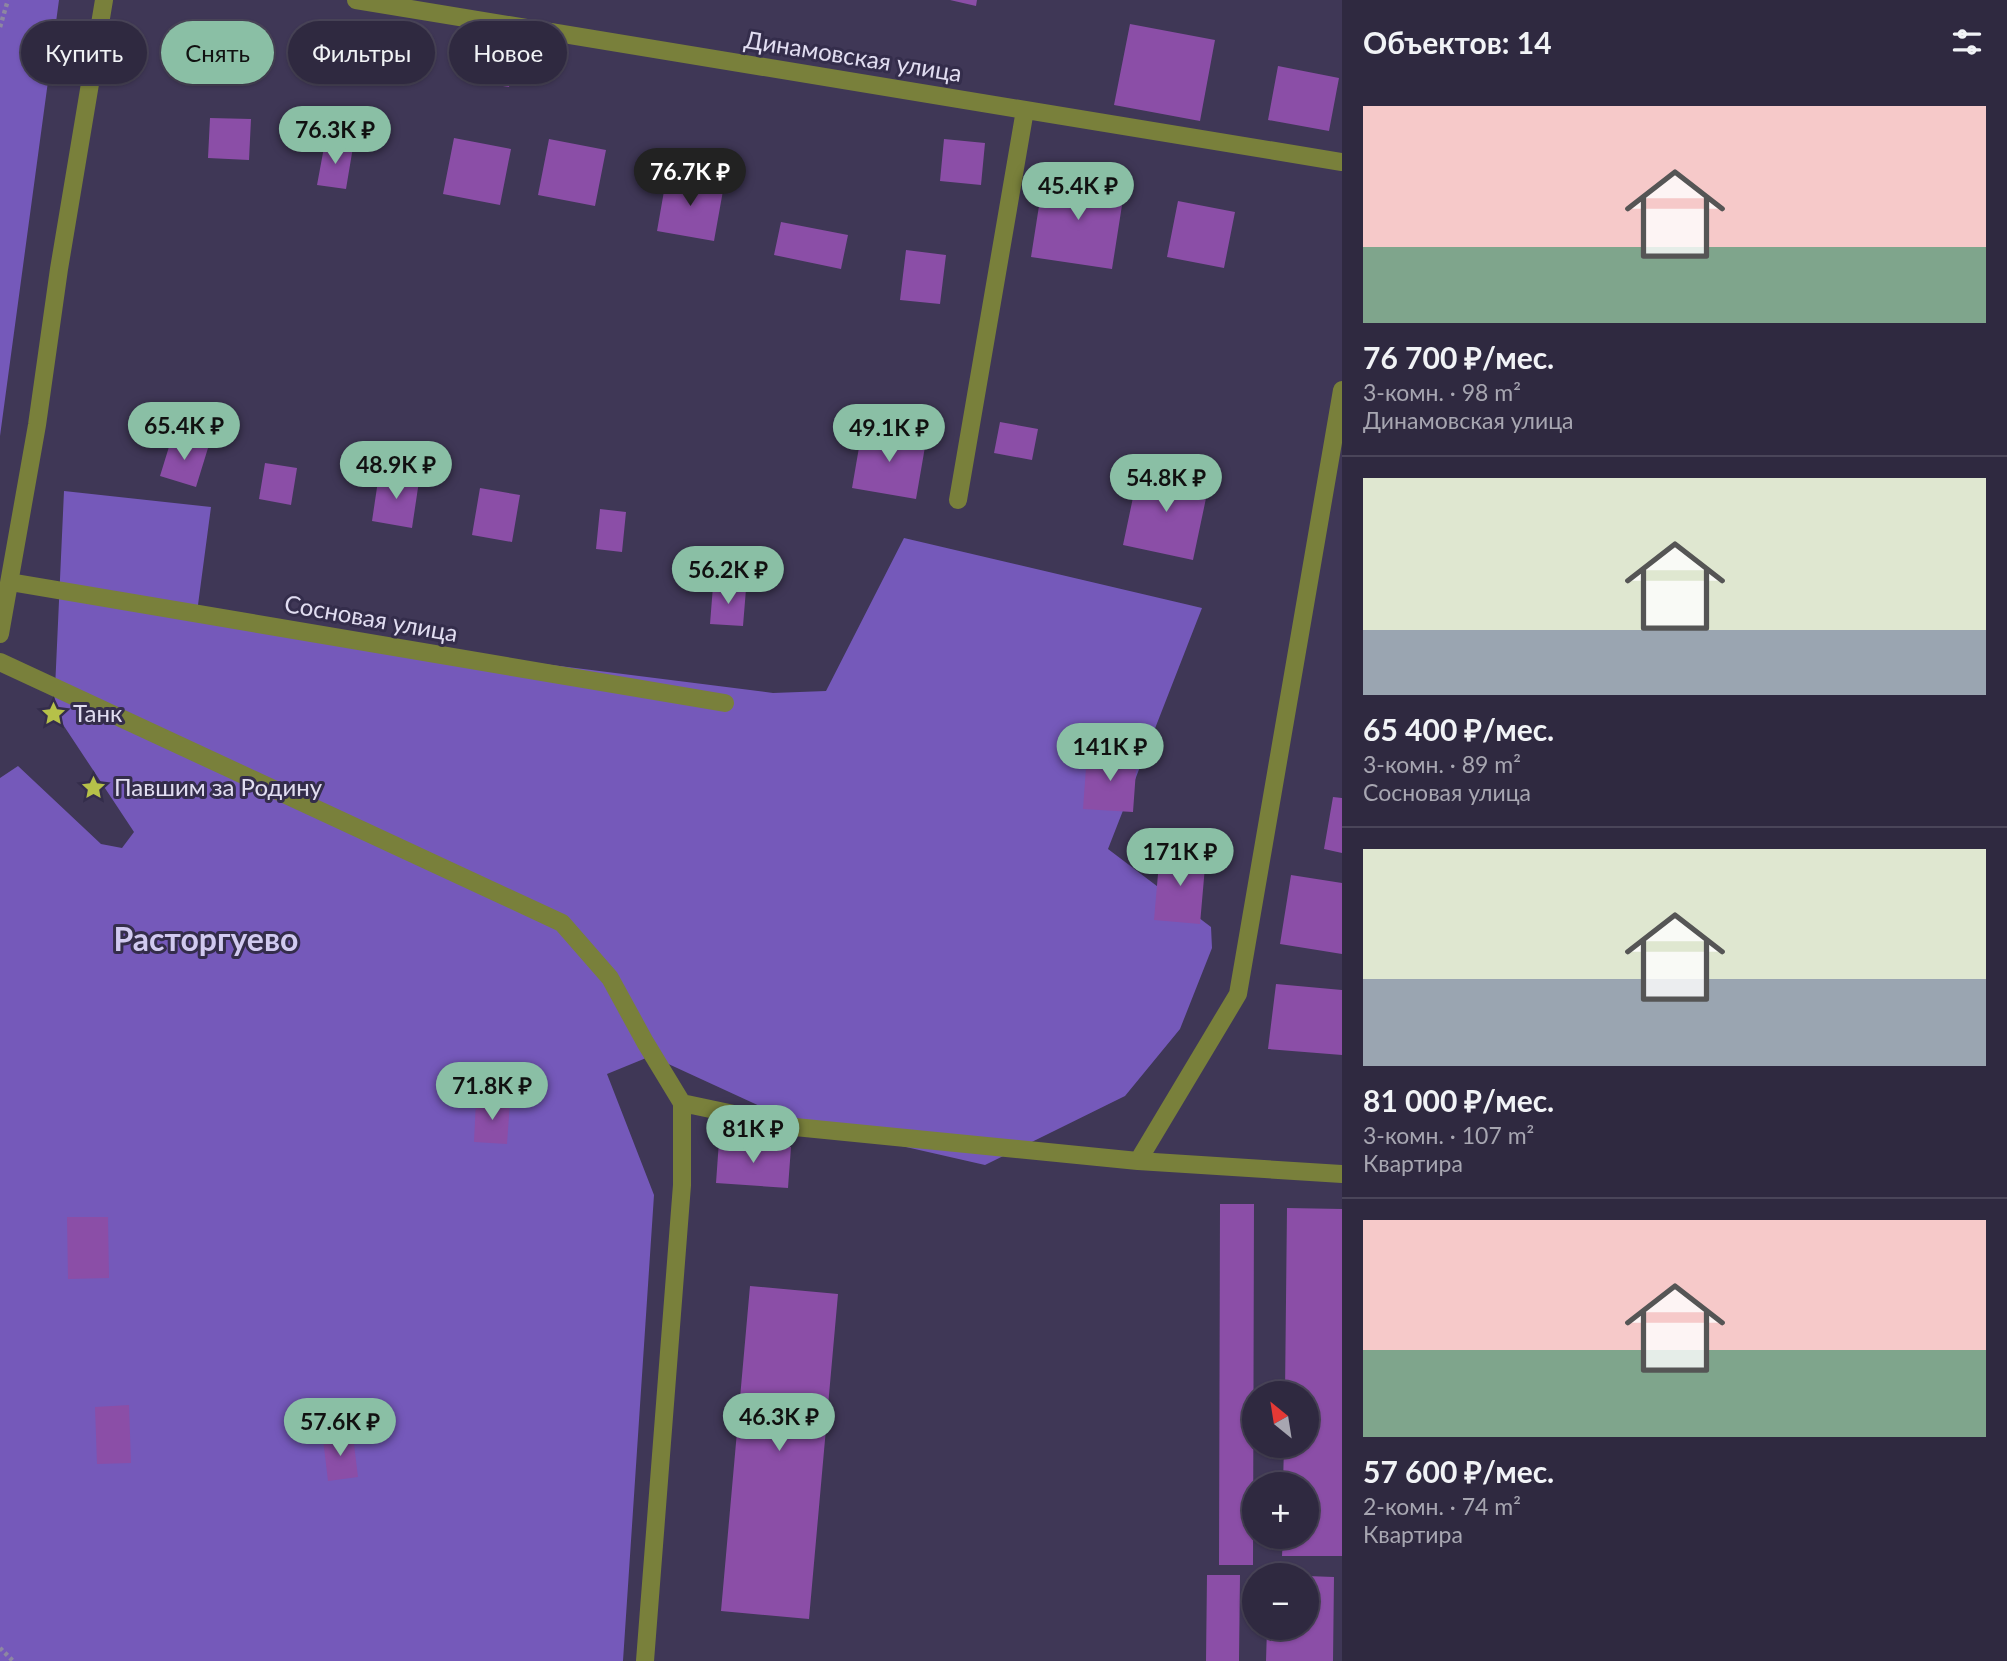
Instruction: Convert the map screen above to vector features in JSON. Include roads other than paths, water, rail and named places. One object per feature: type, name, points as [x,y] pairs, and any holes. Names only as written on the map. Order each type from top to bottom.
[{"type":"street","points":[[0,634],[37,425],[59,269],[104,0]]},
{"type":"street","name":"Динамовская улица","points":[[356,0],[1342,162]]},
{"type":"street","points":[[958,500],[1025,110]]},
{"type":"street","points":[[1138,1161],[1238,994],[1342,390]]},
{"type":"street","name":"Сосновая улица","points":[[9,582],[725,703]]},
{"type":"street","points":[[0,662],[562,923],[610,978],[682,1103],[681,1185],[645,1661]]},
{"type":"street","points":[[682,1103],[795,1127],[1138,1161],[1342,1174]]},
{"type":"place","name":"Танк","points":[[53,714]]},
{"type":"place","name":"Павшим за Родину","points":[[94,788]]},
{"type":"district","name":"Расторгуево","points":[[206,940]]}]
